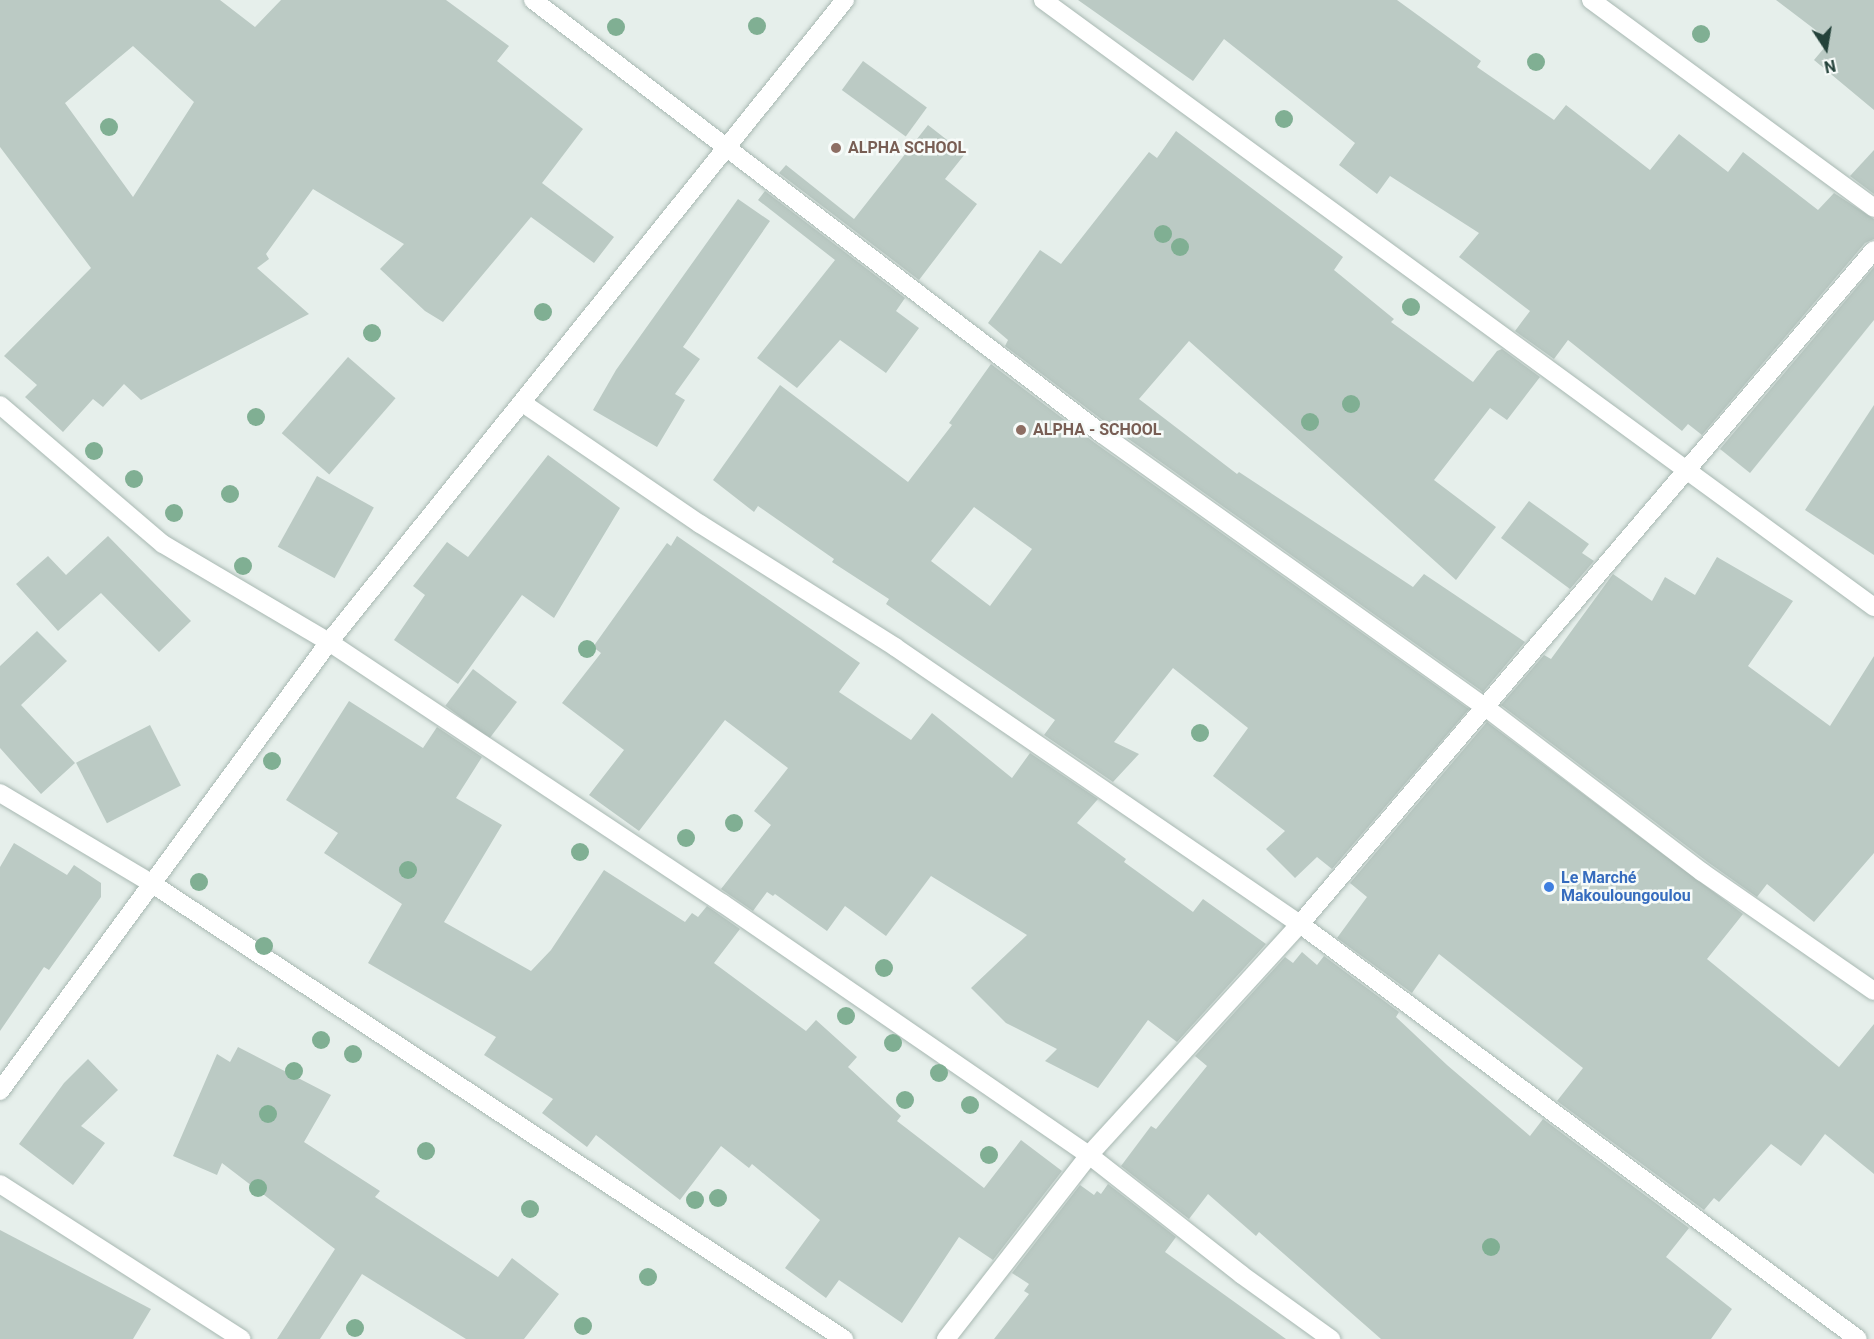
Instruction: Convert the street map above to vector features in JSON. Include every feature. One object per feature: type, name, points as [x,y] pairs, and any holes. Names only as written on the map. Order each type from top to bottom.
[{"type":"street","points":[[533,0],[725,150],[1102,434],[1484,706],[1702,872],[1874,991]]},
{"type":"street","points":[[0,1091],[329,642],[524,404],[845,0]]},
{"type":"street","points":[[1042,0],[1874,607]]},
{"type":"street","points":[[1591,0],[1874,208]]},
{"type":"street","points":[[945,1339],[1089,1155],[1300,924],[1874,250]]},
{"type":"street","points":[[524,404],[700,524],[895,647],[1300,924],[1858,1339]]},
{"type":"street","points":[[0,405],[163,544],[329,642],[712,897],[1089,1155],[1242,1275],[1331,1339]]},
{"type":"street","points":[[0,793],[151,883],[844,1339]]},
{"type":"street","points":[[0,1184],[241,1339]]},
{"type":"building","points":[[0,0],[220,0],[255,27],[281,0],[446,0],[509,46],[497,61],[583,129],[542,183],[614,237],[594,263],[531,217],[443,322],[425,311],[380,269],[404,244],[313,189],[266,254],[269,259],[257,268],[309,314],[141,400],[124,384],[103,407],[93,399],[63,432],[25,397],[37,385],[4,356],[91,268],[0,147]],"holes":[[[133,46],[194,102],[133,197],[65,103]]]},
{"type":"building","points":[[1078,0],[1397,0],[1481,61],[1477,67],[1554,120],[1566,105],[1650,170],[1679,134],[1728,172],[1743,152],[1818,210],[1834,193],[1874,219],[1874,239],[1865,243],[1702,435],[1688,424],[1682,431],[1568,340],[1554,359],[1515,331],[1530,311],[1459,257],[1479,233],[1390,176],[1377,194],[1339,165],[1355,143],[1224,39],[1193,81]]},
{"type":"building","points":[[1776,0],[1874,0],[1874,110],[1814,60],[1830,41]]},
{"type":"building","points":[[863,61],[927,107],[906,137],[842,90]]},
{"type":"building","points":[[928,125],[965,154],[945,179],[977,204],[919,280],[779,173],[786,165],[854,219]]},
{"type":"building","points":[[1176,131],[1343,257],[1334,270],[1394,319],[1391,322],[1473,382],[1497,351],[1502,349],[1540,377],[1507,420],[1490,408],[1434,480],[1496,527],[1456,580],[1189,341],[1139,399],[1237,474],[1239,472],[1413,587],[1424,574],[1525,642],[1483,692],[1109,425],[1005,346],[1008,340],[988,323],[1040,250],[1061,264],[1149,152],[1157,158]]},
{"type":"building","points":[[1874,150],[1874,194],[1850,176]]},
{"type":"building","points":[[765,191],[905,298],[896,311],[919,328],[886,373],[840,340],[797,388],[757,358],[835,260],[758,200]]},
{"type":"building","points":[[738,199],[770,221],[683,347],[700,359],[675,394],[685,400],[657,447],[593,410],[616,370]]},
{"type":"building","points":[[1874,267],[1874,320],[1750,473],[1720,449]]},
{"type":"building","points":[[348,357],[396,398],[329,475],[282,433]]},
{"type":"building","points":[[991,364],[1095,443],[1469,709],[1332,869],[1317,857],[1295,878],[1266,849],[1285,831],[1213,776],[1248,728],[1173,668],[1114,742],[1139,754],[1113,782],[1044,735],[1055,720],[886,604],[889,599],[832,562],[834,559],[758,506],[754,512],[713,480],[780,385],[908,482],[952,425],[949,423]],"holes":[[[974,507],[1032,549],[990,606],[931,561]]]},
{"type":"building","points":[[1874,405],[1874,555],[1805,510]]},
{"type":"building","points":[[548,455],[620,508],[554,618],[522,595],[458,684],[394,640],[425,595],[413,586],[447,542],[468,557]]},
{"type":"building","points":[[317,476],[374,508],[335,578],[278,547]]},
{"type":"building","points":[[1529,501],[1589,544],[1582,553],[1594,561],[1570,589],[1501,538]]},
{"type":"building","points":[[108,536],[191,621],[159,652],[101,593],[58,631],[16,584],[48,556],[66,575]]},
{"type":"building","points":[[677,536],[860,663],[839,692],[911,740],[932,713],[1012,778],[1030,753],[1098,799],[1077,823],[1126,859],[1124,862],[1193,912],[1203,899],[1266,944],[1177,1042],[1148,1020],[1098,1088],[1045,1061],[1057,1049],[1006,1023],[971,988],[1027,935],[931,876],[886,936],[845,906],[827,931],[775,894],[773,896],[767,892],[753,911],[721,889],[771,825],[754,811],[788,768],[725,720],[639,831],[589,795],[624,750],[562,703],[601,653],[593,647],[667,543],[671,546]]},
{"type":"building","points":[[1717,557],[1793,601],[1748,666],[1830,726],[1874,656],[1874,853],[1814,922],[1767,884],[1757,897],[1501,705],[1544,655],[1551,659],[1613,574],[1652,601],[1665,577],[1695,595]]},
{"type":"building","points":[[37,631],[67,661],[21,705],[75,763],[41,794],[0,748],[0,666]]},
{"type":"building","points":[[473,669],[517,702],[489,739],[445,706]]},
{"type":"building","points":[[349,701],[423,748],[437,727],[482,757],[456,798],[502,825],[444,922],[531,971],[551,950],[604,870],[685,922],[692,913],[698,917],[707,906],[740,929],[714,963],[806,1031],[816,1020],[857,1057],[848,1067],[901,1116],[897,1121],[984,1188],[1021,1140],[1062,1171],[993,1260],[959,1237],[902,1323],[839,1280],[826,1298],[785,1268],[820,1220],[752,1164],[749,1168],[721,1146],[680,1200],[596,1135],[587,1147],[542,1113],[553,1099],[484,1055],[496,1037],[368,963],[402,904],[324,853],[338,833],[286,800]]},
{"type":"building","points":[[1487,722],[1743,914],[1707,959],[1839,1067],[1874,1024],[1874,1174],[1825,1134],[1801,1166],[1771,1144],[1719,1202],[1714,1198],[1704,1210],[1557,1101],[1583,1068],[1439,954],[1412,993],[1337,938],[1367,897],[1350,883]]},
{"type":"building","points":[[150,725],[181,786],[107,823],[76,763]]},
{"type":"building","points":[[14,843],[67,875],[74,865],[101,883],[101,897],[49,970],[44,967],[0,1031],[0,867]]},
{"type":"building","points":[[1302,952],[1317,965],[1324,956],[1399,1012],[1396,1017],[1447,1065],[1530,1136],[1543,1119],[1689,1228],[1666,1257],[1732,1309],[1711,1339],[1381,1339],[1259,1232],[1256,1236],[1208,1194],[1189,1219],[1121,1166],[1151,1126],[1156,1129],[1207,1066],[1195,1056],[1285,957],[1293,963]]},
{"type":"building","points":[[238,1047],[331,1095],[304,1142],[380,1191],[375,1197],[498,1277],[512,1258],[559,1294],[524,1339],[466,1339],[362,1274],[320,1339],[277,1339],[335,1249],[222,1163],[217,1175],[173,1156],[217,1054],[230,1062]]},
{"type":"building","points":[[88,1059],[118,1090],[81,1126],[105,1143],[73,1185],[19,1144],[64,1083]]},
{"type":"building","points":[[1108,1184],[1176,1237],[1165,1252],[1286,1339],[994,1339],[1029,1294],[1024,1291],[1029,1284],[1012,1273],[1080,1185],[1094,1195],[1097,1191],[1101,1194]]},
{"type":"building","points":[[0,1230],[151,1309],[133,1339],[0,1339]]},
{"type":"place","name":"ALPHA SCHOOL","points":[[836,148]]},
{"type":"place","name":"ALPHA - SCHOOL","points":[[1021,430]]},
{"type":"place","name":"Le Marché Makouloungoulou","points":[[1549,887]]}]
